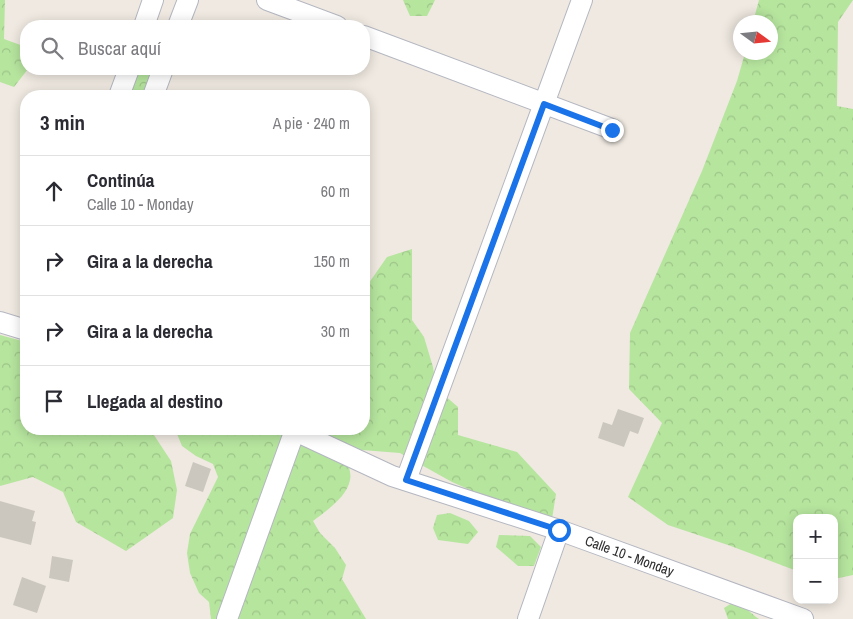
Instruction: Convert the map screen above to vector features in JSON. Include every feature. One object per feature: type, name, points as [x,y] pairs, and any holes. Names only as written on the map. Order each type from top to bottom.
[{"type":"street","points":[[146,20],[153,0]]},
{"type":"street","points":[[180,20],[188,0]]},
{"type":"street","points":[[267,0],[321,20]]},
{"type":"street","points":[[406,480],[582,0]]},
{"type":"street","points":[[370,38],[612,130]]},
{"type":"street","points":[[121,90],[127,75]]},
{"type":"street","points":[[155,90],[161,75]]},
{"type":"street","points":[[0,322],[20,328]]},
{"type":"street","points":[[227,619],[291,435]]},
{"type":"street","name":"Calle 10 - Monday","points":[[304,435],[392,476],[559,530],[803,619]]},
{"type":"street","points":[[528,619],[559,530]]},
{"type":"green space","points":[[0,0],[5,0],[4,39],[20,45],[20,75],[23,75],[14,87],[0,82]]},
{"type":"green space","points":[[403,0],[435,0],[427,16],[410,16]]},
{"type":"green space","points":[[759,0],[853,0],[838,22],[837,106],[853,109],[853,575],[838,578],[838,514],[793,514],[793,569],[668,525],[628,497],[662,423],[629,389],[630,333],[702,171],[737,81],[743,60],[778,60],[778,15],[755,15]]},
{"type":"green space","points":[[119,75],[155,75],[148,90],[116,90]]},
{"type":"green space","points":[[412,249],[412,320],[424,337],[433,367],[436,388],[458,407],[458,435],[517,452],[556,494],[552,519],[509,507],[452,482],[400,453],[349,449],[328,435],[370,435],[370,281],[387,257]]},
{"type":"green space","points":[[0,335],[20,340],[20,435],[154,435],[171,461],[177,490],[173,518],[126,551],[76,522],[63,492],[33,477],[0,486]]},
{"type":"green space","points":[[177,435],[292,435],[349,468],[350,478],[345,492],[313,521],[320,533],[335,548],[346,565],[342,579],[366,619],[211,619],[209,602],[199,593],[190,573],[187,553],[190,534],[218,477],[213,464],[196,456],[182,446]]},
{"type":"green space","points":[[450,513],[469,521],[478,532],[468,544],[438,540],[433,528],[437,515]]},
{"type":"green space","points":[[499,535],[530,536],[541,547],[534,566],[518,566],[496,547]]},
{"type":"green space","points":[[735,601],[759,619],[728,619],[724,608]]},
{"type":"building","points":[[618,409],[644,418],[638,434],[630,431],[624,447],[598,438],[603,422],[612,425]]},
{"type":"building","points":[[193,462],[211,469],[203,492],[185,486]]},
{"type":"building","points":[[0,501],[35,511],[32,521],[36,522],[31,545],[0,537]]},
{"type":"building","points":[[52,556],[73,560],[69,582],[49,578]]},
{"type":"building","points":[[22,577],[46,586],[37,613],[13,605]]},
{"type":"route","points":[[559,530],[406,480],[544,104],[612,130]]}]
